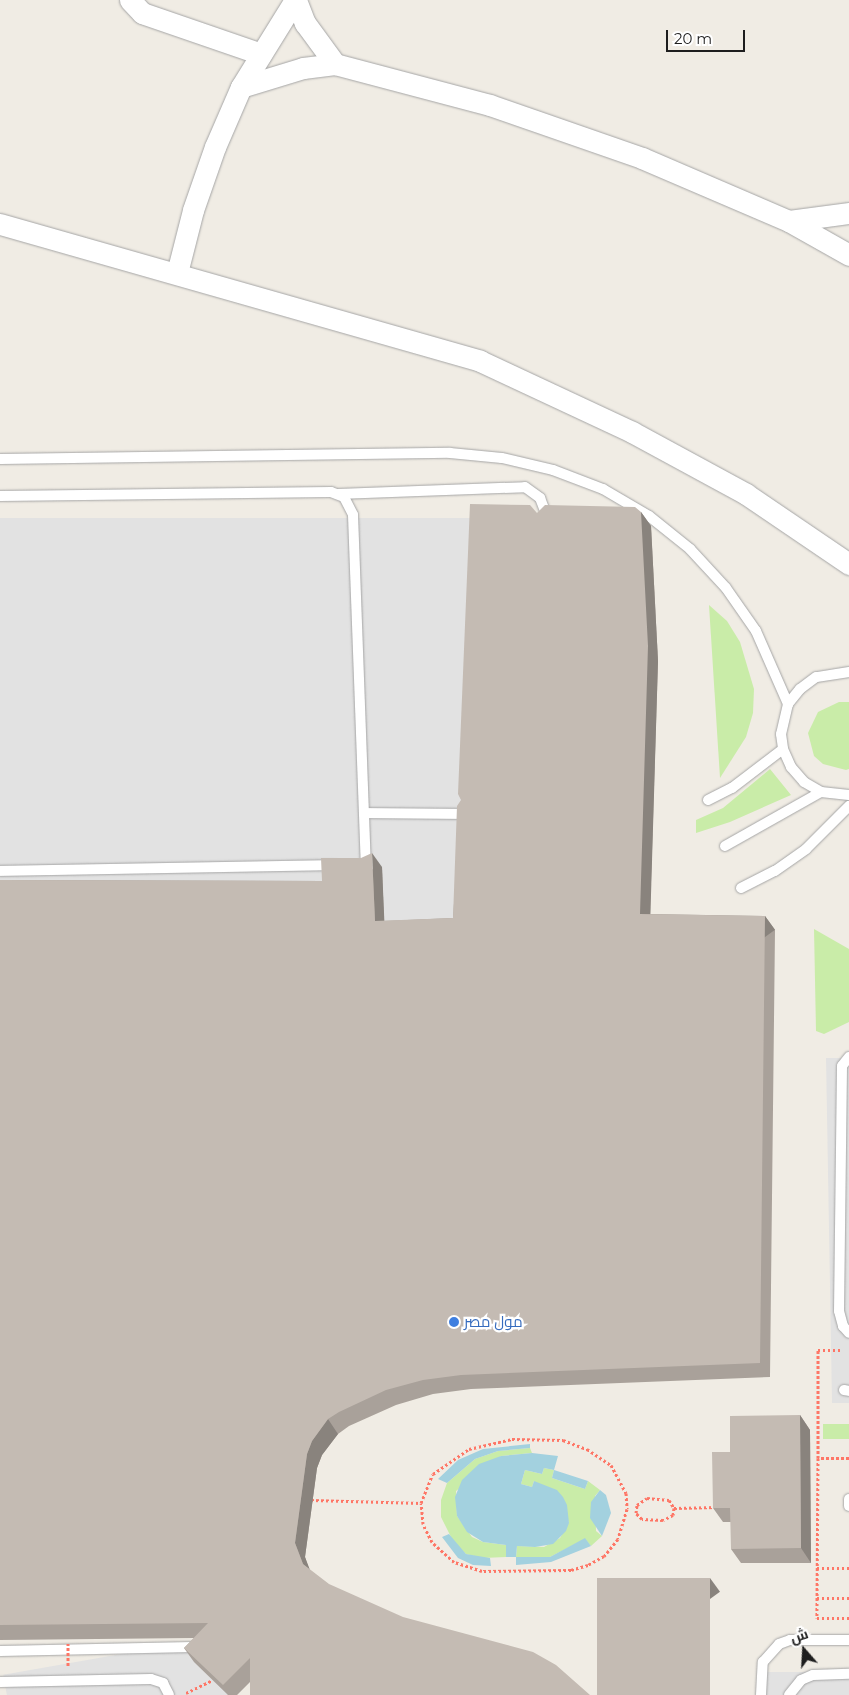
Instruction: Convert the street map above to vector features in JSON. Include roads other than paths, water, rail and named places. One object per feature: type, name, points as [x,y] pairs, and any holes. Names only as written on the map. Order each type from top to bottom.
[{"type":"street","points":[[130,0],[142,14],[261,54]]},
{"type":"street","points":[[177,273],[196,201],[241,88],[296,0]]},
{"type":"street","points":[[296,0],[304,23],[335,64]]},
{"type":"street","points":[[241,88],[303,68],[335,64],[490,105],[642,158],[789,221],[849,255]]},
{"type":"street","points":[[789,221],[849,213]]},
{"type":"street","points":[[0,224],[480,361],[632,432],[737,489],[849,564]]},
{"type":"lane","points":[[0,459],[450,454],[502,458],[554,470],[611,494],[649,516],[690,549],[726,588],[756,631],[788,704]]},
{"type":"lane","points":[[0,496],[338,494],[525,487],[540,498],[548,520]]},
{"type":"lane","points":[[0,871],[360,865],[364,813],[353,515],[349,502],[338,494]]},
{"type":"lane","points":[[849,672],[816,677],[800,689],[788,704],[783,719],[783,749],[791,767],[804,782],[821,792],[849,795]]},
{"type":"lane","points":[[708,800],[732,788],[783,749]]},
{"type":"lane","points":[[725,846],[821,792]]},
{"type":"lane","points":[[741,888],[775,871],[806,849],[849,806]]},
{"type":"lane","points":[[364,813],[464,814]]},
{"type":"lane","points":[[849,1057],[845,1066],[839,1311],[843,1326],[849,1332]]},
{"type":"lane","points":[[849,1499],[849,1506]]},
{"type":"lane","points":[[761,1695],[763,1662],[778,1644],[790,1640],[849,1640]]},
{"type":"lane","points":[[0,1651],[193,1646]]},
{"type":"lane","points":[[789,1695],[801,1680],[813,1675],[849,1674]]},
{"type":"lane","points":[[0,1682],[151,1679],[163,1683],[169,1695]]},
{"type":"water","points":[[530,1444],[530,1448],[498,1451],[475,1459],[447,1483],[438,1479],[458,1460],[483,1449]]},
{"type":"water","points":[[532,1453],[558,1456],[554,1470],[544,1468],[542,1474],[525,1470],[521,1484],[532,1487],[534,1481],[557,1490],[567,1505],[569,1523],[566,1531],[553,1544],[535,1547],[517,1546],[516,1557],[506,1557],[506,1545],[483,1542],[467,1532],[457,1516],[455,1497],[462,1480],[479,1464],[501,1456]]},
{"type":"water","points":[[554,1470],[588,1481],[585,1489],[552,1478]]},
{"type":"water","points":[[600,1490],[606,1495],[611,1513],[602,1536],[590,1518],[591,1502]]},
{"type":"water","points":[[449,1534],[466,1554],[490,1558],[491,1566],[473,1565],[458,1558],[442,1537]]},
{"type":"water","points":[[585,1538],[591,1546],[551,1562],[516,1565],[516,1557],[550,1557]]},
{"type":"place","name":"مول مصر","points":[[454,1322]]}]
